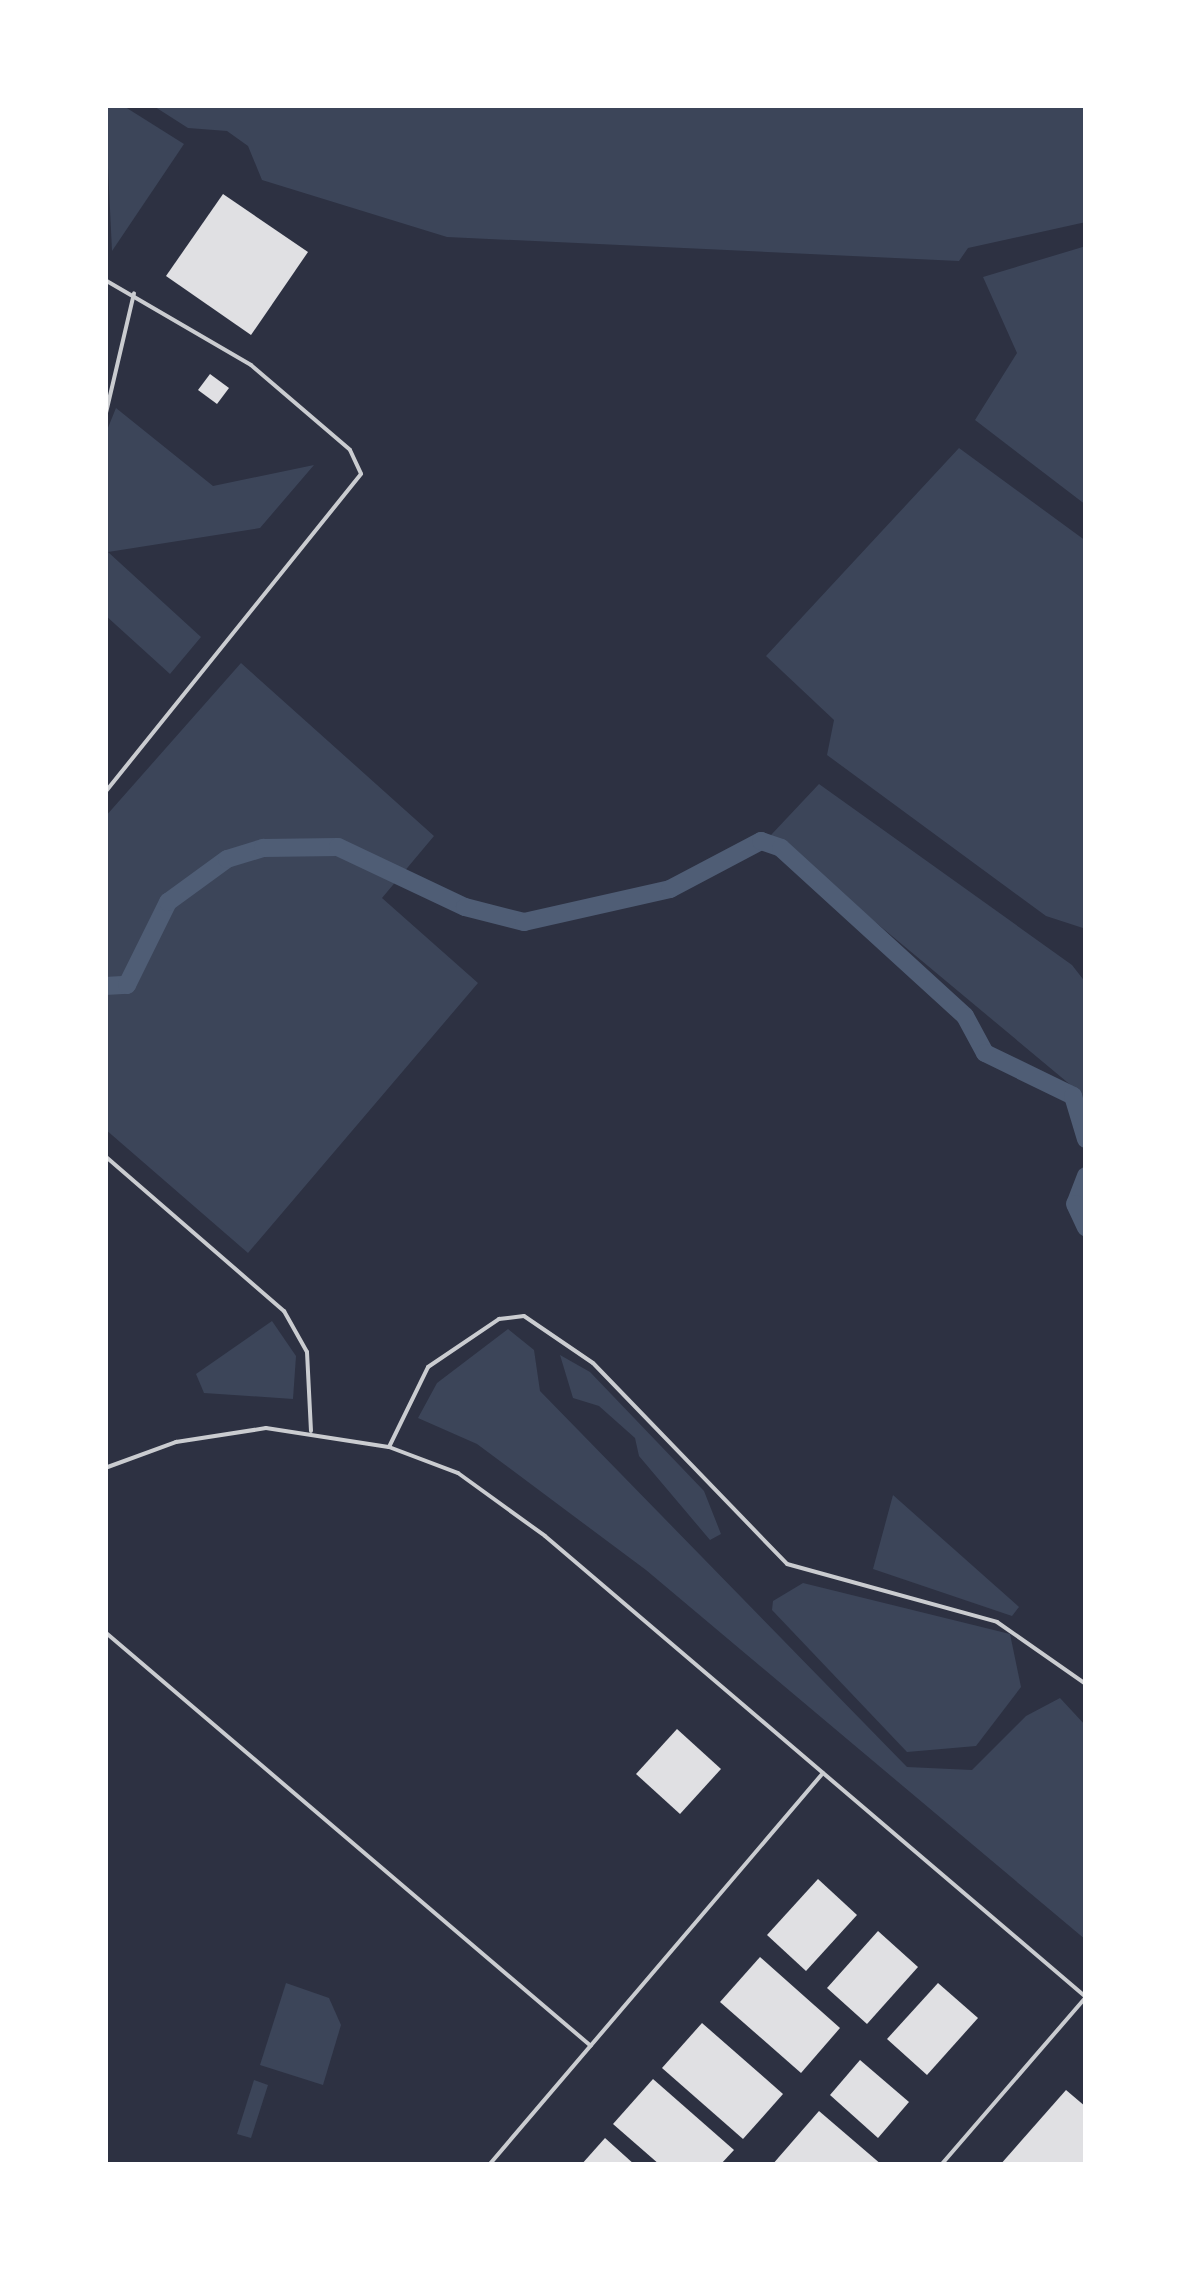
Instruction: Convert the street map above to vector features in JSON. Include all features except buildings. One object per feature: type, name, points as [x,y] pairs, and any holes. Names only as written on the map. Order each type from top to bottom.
[{"type":"street","points":[[105,280],[213,338],[358,460],[356,485],[105,792]]},
{"type":"street","points":[[105,417],[134,293]]},
{"type":"street","points":[[105,1156],[284,1311],[307,1352],[311,1431]]},
{"type":"street","points":[[389,1446],[428,1367],[499,1319],[524,1316],[594,1363],[759,1544],[834,1579],[997,1622],[1086,1684]]},
{"type":"street","points":[[105,1468],[206,1436],[311,1431],[389,1446],[458,1473],[508,1506],[1086,1997],[941,2165]]},
{"type":"street","points":[[105,1632],[591,2046]]},
{"type":"street","points":[[490,2165],[823,1773]]},
{"type":"shaded area","points":[[105,105],[122,105],[184,144],[112,251]]},
{"type":"shaded area","points":[[152,105],[1086,105],[1086,222],[968,248],[959,261],[447,237],[262,180],[248,146],[227,131],[188,128]]},
{"type":"shaded area","points":[[1086,246],[1086,505],[975,420],[1017,353],[983,277]]},
{"type":"shaded area","points":[[116,408],[213,486],[314,465],[260,528],[108,552],[201,637],[170,674],[105,615],[105,435]]},
{"type":"shaded area","points":[[959,448],[1086,541],[1086,929],[1046,916],[827,755],[834,720],[766,656]]},
{"type":"shaded area","points":[[241,663],[434,836],[382,898],[478,983],[248,1253],[105,1129],[105,817]]},
{"type":"shaded area","points":[[819,784],[1072,965],[1086,983],[1086,1109],[1079,1092],[771,835]]},
{"type":"shaded area","points":[[272,1321],[296,1356],[293,1399],[204,1393],[196,1374]]},
{"type":"shaded area","points":[[508,1329],[534,1350],[540,1391],[907,1767],[972,1770],[1026,1716],[1060,1698],[1086,1726],[1086,1940],[646,1570],[477,1444],[418,1418],[437,1383]]},
{"type":"shaded area","points":[[560,1355],[590,1372],[704,1491],[721,1534],[710,1540],[639,1456],[635,1438],[599,1406],[573,1398]]},
{"type":"shaded area","points":[[893,1495],[1019,1607],[1012,1616],[873,1569]]},
{"type":"shaded area","points":[[803,1583],[1010,1634],[1021,1687],[976,1746],[907,1752],[772,1610],[773,1601]]},
{"type":"shaded area","points":[[286,1983],[329,1998],[341,2025],[323,2085],[260,2065]]},
{"type":"shaded area","points":[[254,2080],[268,2085],[251,2138],[237,2134]]},
{"type":"waterway","points":[[105,986],[127,985],[168,902],[227,859],[263,848],[338,847],[465,907],[524,922],[670,889],[761,841],[781,848],[965,1016],[985,1053],[1073,1096],[1086,1139]]},
{"type":"waterway","points":[[1086,1176],[1075,1204],[1086,1228]]}]
